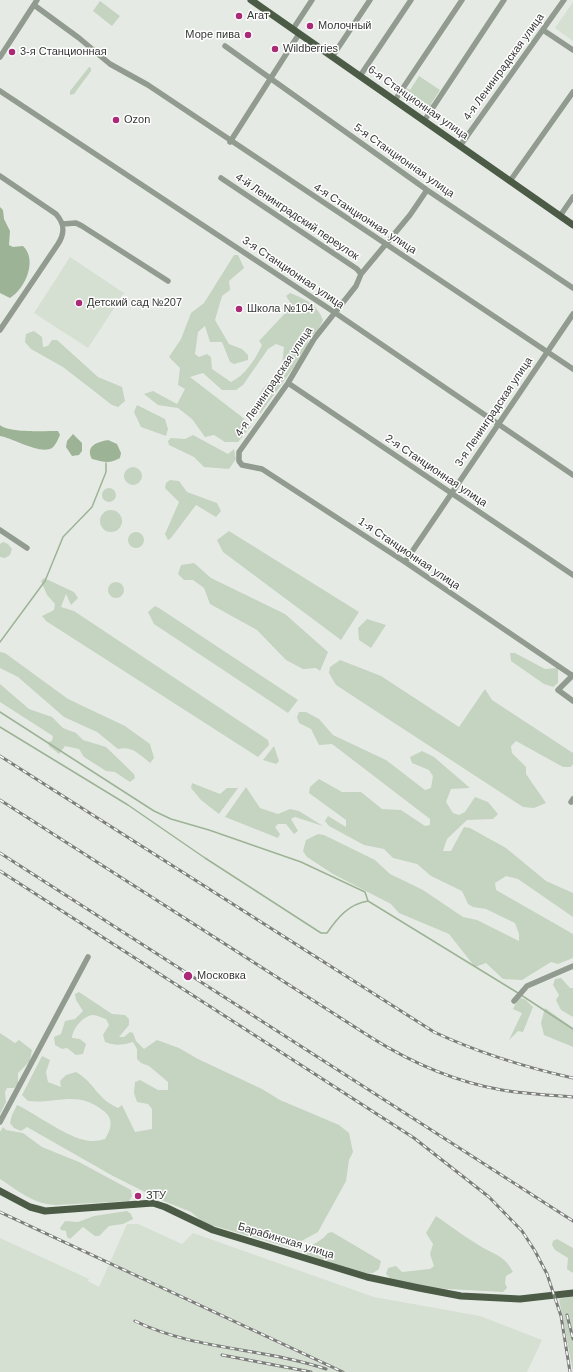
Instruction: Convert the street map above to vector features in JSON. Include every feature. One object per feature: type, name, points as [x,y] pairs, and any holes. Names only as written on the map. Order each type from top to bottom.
[{"type":"main road","name":"6-я Станционная улица","points":[[253,1],[573,225]]},
{"type":"main road","name":"Барабинская улица","points":[[0,1191],[30,1207],[45,1211],[153,1203],[165,1207],[202,1226],[220,1233],[348,1271],[461,1296],[520,1299],[573,1293]]},
{"type":"street","points":[[230,142],[271,78],[312,0]]},
{"type":"street","points":[[332,57],[370,0]]},
{"type":"street","points":[[360,76],[410,0]]},
{"type":"street","points":[[395,100],[462,0]]},
{"type":"street","points":[[424,121],[504,0]]},
{"type":"street","name":"4-я Ленинградская улица","points":[[460,146],[564,0]]},
{"type":"street","points":[[0,57],[35,2]]},
{"type":"street","name":"4-я Станционная улица","points":[[35,2],[110,64],[148,85],[230,142],[573,369]]},
{"type":"street","points":[[543,30],[573,50]]},
{"type":"street","name":"5-я Станционная улица","points":[[225,46],[427,190],[573,288]]},
{"type":"street","name":"3-я Станционная улица","points":[[0,91],[334,312],[573,475]]},
{"type":"street","points":[[510,181],[573,92]]},
{"type":"street","points":[[0,176],[50,209],[63,224],[63,235],[58,244],[0,330]]},
{"type":"street","name":"4-й Ленинградский переулок","points":[[221,178],[357,269],[361,274]]},
{"type":"street","name":"4-я Ленинградская улица","points":[[239,452],[288,383],[314,339],[356,286],[361,274],[385,244],[393,237],[427,190]]},
{"type":"street","points":[[560,216],[573,197]]},
{"type":"street","points":[[63,224],[76,223],[82,226],[168,281]]},
{"type":"street","name":"3-я Ленинградская улица","points":[[405,562],[573,314]]},
{"type":"street","name":"2-я Станционная улица","points":[[288,383],[573,575]]},
{"type":"street","name":"1-я Станционная улица","points":[[239,452],[239,461],[242,465],[262,469],[405,562],[573,675]]},
{"type":"street","points":[[0,530],[27,548]]},
{"type":"street","points":[[573,675],[558,690],[573,701]]},
{"type":"street","points":[[0,1122],[88,957]]},
{"type":"street","points":[[514,1001],[527,986],[573,966]]},
{"type":"shaded area","points":[[100,1],[120,16],[112,26],[93,11]]},
{"type":"shaded area","points":[[573,2],[573,41],[555,28]]},
{"type":"shaded area","points":[[89,67],[91,68],[91,71],[74,94],[70,95],[70,91]]},
{"type":"shaded area","points":[[419,76],[440,90],[431,104],[433,105],[427,114],[400,97],[406,88],[410,90]]},
{"type":"shaded area","points":[[0,207],[3,210],[4,219],[10,231],[9,245],[13,247],[23,246],[29,259],[28,274],[25,281],[10,298],[0,293]]},
{"type":"shaded area","points":[[234,255],[238,255],[244,268],[229,281],[230,290],[222,296],[215,320],[229,344],[242,349],[248,355],[248,360],[234,364],[230,362],[222,342],[210,342],[205,326],[198,332],[195,354],[199,357],[207,354],[211,357],[212,369],[231,382],[241,375],[253,361],[262,345],[259,341],[289,309],[290,302],[286,296],[290,293],[314,306],[323,320],[316,334],[309,334],[307,349],[260,414],[259,398],[263,388],[281,367],[284,347],[276,344],[268,349],[243,385],[236,390],[222,390],[203,373],[190,377],[242,417],[251,426],[238,442],[225,442],[214,435],[205,437],[192,419],[178,408],[158,405],[144,394],[153,391],[177,404],[185,389],[178,385],[180,368],[169,357],[181,339],[191,313],[204,303]]},
{"type":"shaded area","name":"Детский сад №207","points":[[70,257],[124,293],[88,348],[34,313]]},
{"type":"shaded area","points":[[34,331],[42,337],[43,347],[48,346],[52,340],[57,340],[98,377],[122,387],[125,401],[118,407],[112,405],[63,367],[31,349],[25,342],[26,334]]},
{"type":"shaded area","points":[[137,405],[165,419],[168,429],[166,436],[141,427],[134,412]]},
{"type":"shaded area","points":[[0,425],[4,428],[19,430],[58,431],[60,435],[56,444],[52,448],[47,450],[34,448],[0,436]]},
{"type":"shaded area","points":[[73,434],[82,443],[82,451],[79,455],[72,456],[66,447],[67,441]]},
{"type":"shaded area","points":[[193,435],[228,454],[234,449],[236,459],[229,469],[204,467],[194,457],[169,445],[168,441],[171,438],[185,439]]},
{"type":"shaded area","points":[[108,440],[117,444],[121,453],[120,458],[106,462],[92,459],[90,451],[93,445]]},
{"type":"shaded area","points":[[133,467],[139,470],[142,476],[139,482],[133,485],[127,482],[124,476],[127,470]]},
{"type":"shaded area","points":[[170,480],[179,481],[187,492],[217,503],[221,511],[216,517],[196,505],[168,540],[165,534],[179,502],[165,488],[166,483]]},
{"type":"shaded area","points":[[109,488],[114,490],[116,495],[114,500],[109,502],[104,500],[102,495],[104,490]]},
{"type":"shaded area","points":[[111,510],[119,513],[122,521],[119,529],[111,532],[103,529],[100,521],[103,513]]},
{"type":"shaded area","points":[[229,531],[359,612],[341,640],[223,552],[217,540]]},
{"type":"shaded area","points":[[133,532],[139,532],[144,537],[142,546],[139,548],[133,548],[128,543],[128,537]]},
{"type":"shaded area","points":[[3,542],[8,544],[12,549],[10,555],[5,558],[0,557],[0,544]]},
{"type":"shaded area","points":[[194,563],[211,578],[285,614],[328,652],[320,671],[316,668],[303,669],[286,660],[257,630],[210,604],[204,588],[193,580],[184,580],[178,574],[181,565]]},
{"type":"shaded area","points":[[44,578],[74,592],[78,598],[71,605],[66,594],[61,607],[74,611],[268,740],[269,745],[258,757],[46,621],[42,616],[54,610],[55,604],[47,595],[41,581]]},
{"type":"shaded area","points":[[116,582],[122,584],[124,590],[122,596],[116,598],[110,596],[108,590],[110,584]]},
{"type":"shaded area","points":[[155,606],[298,700],[288,713],[154,624],[148,612]]},
{"type":"shaded area","points":[[367,619],[386,625],[371,648],[359,640],[358,628]]},
{"type":"shaded area","points":[[0,652],[5,653],[68,699],[125,726],[150,744],[154,758],[150,763],[139,754],[131,750],[123,748],[118,749],[97,732],[64,717],[18,677],[0,668]]},
{"type":"shaded area","points":[[510,653],[515,653],[545,669],[558,668],[558,683],[553,687],[544,684],[511,661]]},
{"type":"shaded area","points":[[340,660],[381,676],[459,727],[485,689],[492,700],[573,753],[573,764],[571,767],[563,767],[516,741],[511,746],[512,753],[526,767],[526,774],[546,803],[534,808],[523,807],[336,685],[329,673],[330,667]]},
{"type":"shaded area","points":[[0,684],[29,709],[52,717],[63,728],[76,733],[83,740],[106,747],[134,774],[135,778],[130,782],[115,772],[106,771],[84,757],[79,749],[65,746],[59,754],[49,746],[48,742],[52,741],[53,736],[0,702]]},
{"type":"shaded area","points":[[299,712],[306,712],[319,719],[333,735],[386,760],[425,790],[431,788],[433,776],[429,770],[412,763],[410,757],[422,751],[434,757],[470,788],[451,789],[446,802],[453,813],[459,815],[465,812],[475,797],[488,802],[498,814],[493,819],[467,820],[447,839],[443,851],[451,851],[464,827],[470,828],[506,848],[546,881],[573,893],[573,917],[518,879],[506,876],[495,883],[496,890],[573,934],[573,958],[558,964],[551,962],[522,980],[503,979],[486,963],[475,967],[449,934],[399,913],[391,904],[333,874],[307,857],[303,851],[306,840],[318,834],[324,835],[375,860],[390,874],[423,890],[463,917],[477,920],[519,941],[519,934],[515,923],[486,909],[473,907],[468,904],[462,891],[431,876],[417,864],[393,858],[384,849],[364,845],[329,826],[325,821],[328,816],[346,827],[346,820],[309,793],[310,787],[319,779],[342,792],[361,792],[382,809],[401,810],[425,826],[430,825],[430,819],[332,744],[319,745],[311,729],[299,723],[297,717]]},
{"type":"shaded area","points":[[274,746],[279,761],[276,764],[263,760]]},
{"type":"shaded area","points":[[192,783],[220,794],[227,788],[238,788],[219,814],[201,800],[191,788]]},
{"type":"shaded area","points":[[246,787],[260,808],[278,814],[290,809],[299,811],[323,826],[295,817],[291,819],[298,831],[294,834],[286,824],[278,824],[275,827],[280,834],[278,838],[225,817]]},
{"type":"shaded area","points":[[561,978],[570,988],[573,988],[573,1017],[561,1010],[556,1000],[559,995],[553,985],[555,979]]},
{"type":"shaded area","points":[[79,992],[112,1014],[125,1015],[129,1019],[129,1025],[119,1037],[124,1037],[130,1032],[133,1033],[136,1041],[144,1049],[157,1040],[179,1048],[198,1059],[262,1089],[280,1100],[339,1125],[349,1133],[353,1152],[349,1160],[346,1181],[318,1232],[291,1248],[204,1223],[191,1212],[161,1200],[113,1176],[27,1127],[21,1131],[14,1128],[10,1123],[17,1105],[65,1132],[85,1140],[94,1141],[105,1139],[109,1132],[111,1121],[108,1115],[95,1105],[86,1101],[68,1099],[28,1101],[22,1095],[42,1056],[50,1060],[46,1072],[48,1082],[61,1087],[60,1081],[66,1075],[76,1072],[82,1076],[105,1100],[118,1108],[122,1105],[135,1132],[152,1129],[152,1109],[148,1104],[137,1102],[134,1093],[135,1082],[140,1080],[158,1090],[168,1090],[168,1082],[149,1066],[141,1063],[137,1059],[137,1049],[133,1042],[119,1045],[105,1042],[103,1035],[109,1025],[106,1019],[93,1015],[82,1020],[74,1030],[72,1038],[80,1039],[86,1044],[83,1054],[76,1055],[67,1048],[62,1049],[55,1045],[54,1037],[61,1034],[65,1021],[75,1019],[83,1011],[76,1000],[75,994]]},
{"type":"shaded area","points":[[519,997],[526,1000],[533,1007],[523,1032],[518,1031],[509,1040],[522,1013],[513,1009]]},
{"type":"shaded area","points":[[545,1008],[573,1028],[573,1047],[544,1035],[541,1023]]},
{"type":"shaded area","points":[[0,1033],[15,1043],[19,1040],[32,1050],[30,1061],[18,1073],[18,1084],[14,1088],[7,1088],[5,1092],[6,1102],[0,1114]]},
{"type":"shaded area","points":[[3,1127],[6,1130],[23,1133],[42,1147],[79,1162],[131,1190],[132,1196],[129,1201],[56,1205],[34,1200],[26,1196],[0,1179],[0,1132]]},
{"type":"shaded area","points":[[127,1211],[131,1214],[133,1219],[123,1224],[109,1226],[99,1236],[95,1236],[83,1227],[70,1239],[67,1237],[66,1231],[61,1230],[60,1228],[65,1221],[78,1222],[94,1216]]},
{"type":"shaded area","points":[[436,1216],[480,1246],[499,1256],[510,1266],[513,1272],[506,1276],[505,1283],[507,1288],[503,1292],[430,1288],[392,1280],[386,1274],[388,1268],[396,1266],[402,1272],[430,1269],[434,1266],[430,1254],[433,1244],[426,1233]]},
{"type":"shaded area","points":[[127,1224],[138,1224],[182,1244],[193,1233],[374,1297],[480,1316],[542,1340],[527,1372],[0,1372],[0,1238],[89,1279],[88,1281],[99,1287]]},
{"type":"shaded area","points":[[332,1232],[381,1261],[379,1269],[373,1273],[362,1273],[305,1254],[304,1251],[310,1246],[328,1233]]},
{"type":"shaded area","points":[[557,1239],[573,1248],[573,1273],[567,1269],[568,1258],[555,1250],[552,1245],[553,1241]]},
{"type":"shaded area","points":[[573,1296],[573,1372],[559,1299]]},
{"type":"waterway","points":[[0,642],[45,581],[63,537],[92,507],[106,472],[106,463]]},
{"type":"waterway","points":[[0,712],[154,811],[171,819],[209,830],[301,862],[365,892],[368,901],[518,993]]},
{"type":"waterway","points":[[0,727],[128,805],[205,858],[321,933],[327,933],[344,912],[355,905],[368,901]]},
{"type":"waterway","points":[[521,995],[573,1029]]},
{"type":"railway","points":[[0,756],[434,1032],[502,1059],[573,1078]]},
{"type":"railway","points":[[0,800],[372,1038],[403,1056],[451,1077],[468,1082],[502,1090],[573,1097]]},
{"type":"railway","points":[[0,853],[573,1221]]},
{"type":"railway","points":[[0,871],[414,1138],[489,1197],[522,1231],[547,1274],[561,1316],[570,1372]]},
{"type":"railway","points":[[0,1212],[343,1372]]},
{"type":"railway","points":[[567,1315],[573,1339]]},
{"type":"railway","points":[[135,1321],[158,1331],[181,1338],[302,1362],[326,1369]]},
{"type":"railway","points":[[222,1355],[311,1372]]},
{"type":"place","name":"Агат","points":[[239,16]]},
{"type":"place","name":"Молочный","points":[[310,26]]},
{"type":"place","name":"Море пива","points":[[248,35]]},
{"type":"place","name":"Wildberries","points":[[275,49]]},
{"type":"place","name":"3-я Станционная","points":[[12,52]]},
{"type":"place","name":"Ozon","points":[[116,120]]},
{"type":"place","name":"Детский сад №207","points":[[79,303]]},
{"type":"place","name":"Школа №104","points":[[239,309]]},
{"type":"place","name":"Московка","points":[[188,976]]},
{"type":"place","name":"ЗТУ","points":[[138,1196]]}]
